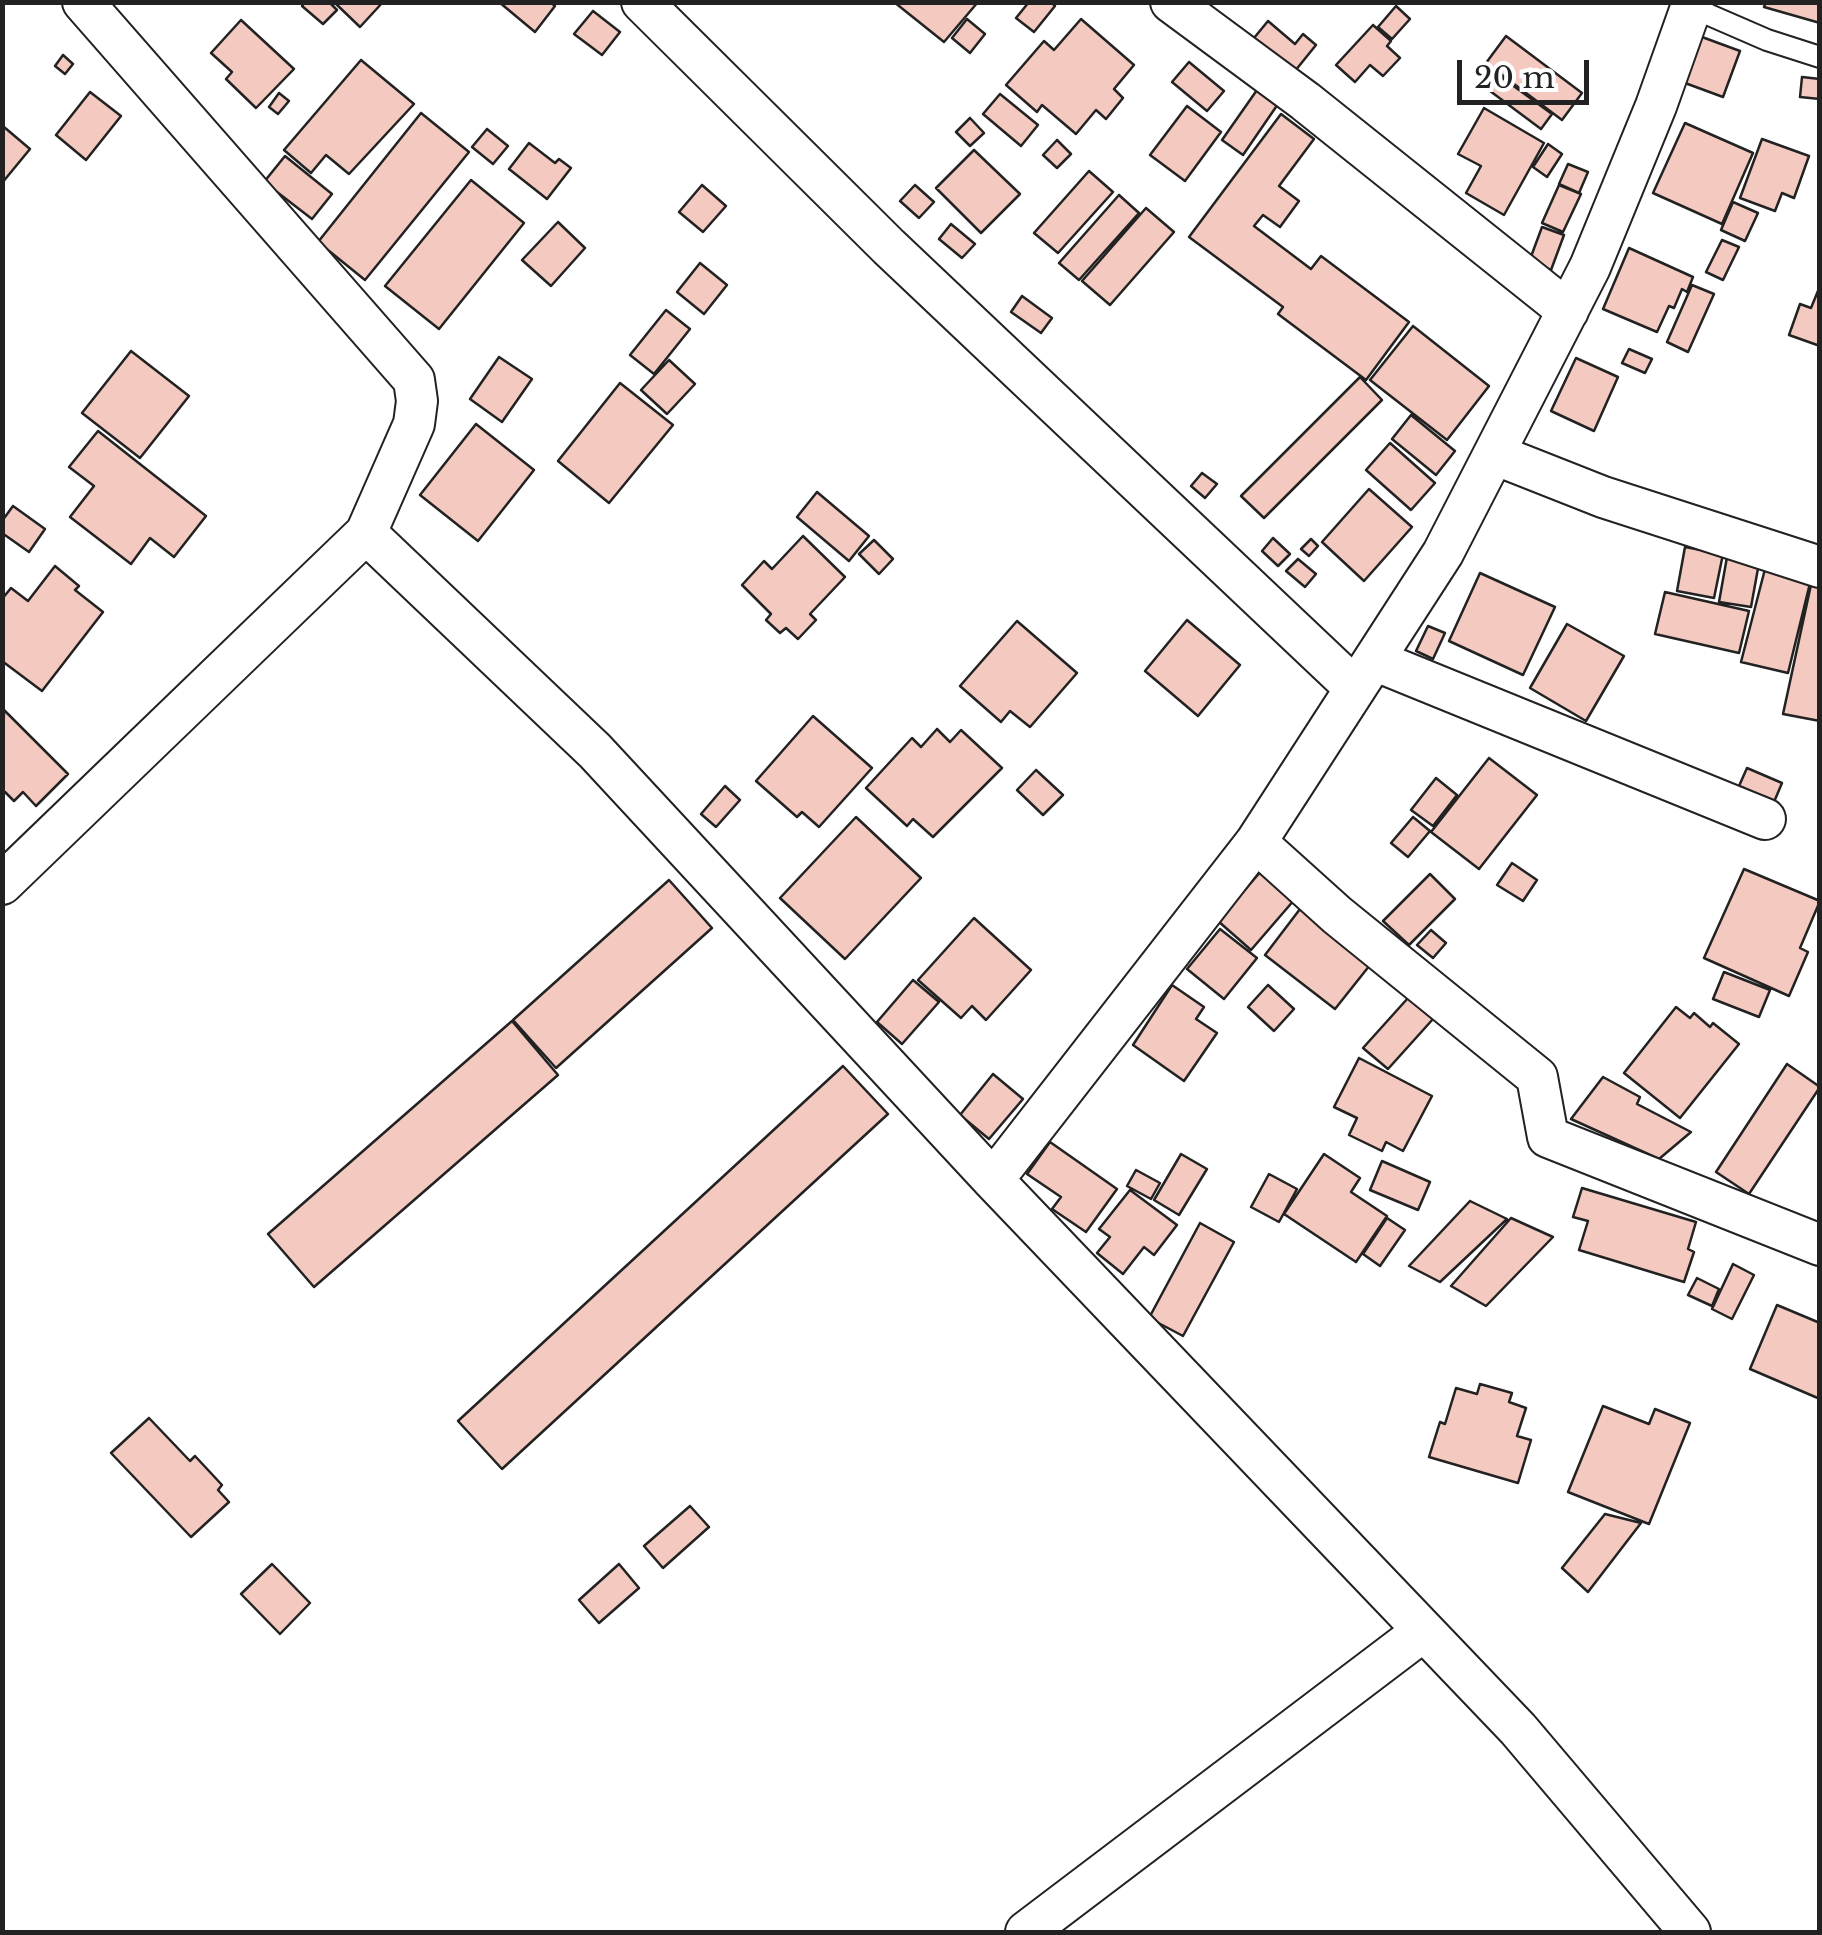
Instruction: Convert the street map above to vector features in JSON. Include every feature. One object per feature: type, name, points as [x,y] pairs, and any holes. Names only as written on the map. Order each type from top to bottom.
[{"type":"street","points":[[2,884],[366,533],[414,424],[417,400],[414,380],[83,2]]},
{"type":"street","points":[[642,2],[903,261],[1364,674],[1765,819]]},
{"type":"street","points":[[1170,2],[1304,101],[1568,311]]},
{"type":"street","points":[[993,1180],[1256,842],[1443,553],[1590,266],[1656,106],[1692,5]]},
{"type":"street","points":[[1494,454],[1602,497],[1820,567]]},
{"type":"street","points":[[366,533],[595,751],[993,1180],[1518,1730],[1690,1932]]},
{"type":"street","points":[[1256,842],[1337,915],[1536,1077],[1548,1137],[1820,1246]]},
{"type":"street","points":[[1026,1932],[1422,1632]]},
{"type":"lane","points":[[1692,5],[1768,40],[1820,56]]},
{"type":"building","points":[[305,2],[329,2],[337,10],[323,24],[302,6]]},
{"type":"building","points":[[334,2],[383,2],[360,27]]},
{"type":"building","points":[[499,2],[550,2],[555,6],[535,32]]},
{"type":"building","points":[[894,2],[978,2],[944,42]]},
{"type":"building","points":[[1029,2],[1051,2],[1055,6],[1034,32],[1016,18]]},
{"type":"building","points":[[1766,2],[1820,2],[1820,23],[1764,7]]},
{"type":"building","points":[[1396,6],[1410,19],[1392,39],[1378,27]]},
{"type":"building","points":[[593,11],[620,32],[602,55],[574,34]]},
{"type":"building","points":[[967,19],[985,34],[970,53],[952,38]]},
{"type":"building","points":[[1081,19],[1134,65],[1114,89],[1123,98],[1106,119],[1096,110],[1076,134],[1042,105],[1037,112],[1006,85],[1044,41],[1054,50]]},
{"type":"building","points":[[241,20],[294,69],[256,108],[226,79],[232,72],[211,53]]},
{"type":"building","points":[[1268,21],[1295,44],[1303,34],[1316,45],[1295,71],[1254,38]]},
{"type":"building","points":[[1373,25],[1391,41],[1387,46],[1400,58],[1383,76],[1370,65],[1355,82],[1336,65]]},
{"type":"building","points":[[1506,36],[1582,93],[1562,120],[1486,63]]},
{"type":"building","points":[[1702,37],[1740,51],[1723,97],[1685,83]]},
{"type":"building","points":[[63,55],[73,64],[65,74],[55,66]]},
{"type":"building","points":[[361,60],[414,104],[349,174],[326,155],[311,173],[284,150]]},
{"type":"building","points":[[1189,62],[1224,91],[1207,111],[1172,82]]},
{"type":"building","points":[[1493,71],[1552,114],[1541,129],[1482,85]]},
{"type":"building","points":[[1802,77],[1820,79],[1820,99],[1800,97]]},
{"type":"building","points":[[1257,90],[1278,104],[1243,155],[1222,140]]},
{"type":"building","points":[[90,92],[121,116],[86,160],[56,135]]},
{"type":"building","points":[[279,93],[289,101],[278,114],[269,107]]},
{"type":"building","points":[[1000,94],[1038,125],[1021,146],[983,114]]},
{"type":"building","points":[[1187,106],[1221,132],[1185,181],[1150,155]]},
{"type":"building","points":[[1484,108],[1544,143],[1504,215],[1466,193],[1481,166],[1458,154]]},
{"type":"building","points":[[421,113],[469,152],[365,280],[318,242]]},
{"type":"building","points":[[1281,114],[1314,139],[1279,186],[1299,201],[1280,227],[1263,215],[1254,226],[1311,269],[1321,256],[1409,322],[1366,380],[1278,314],[1283,307],[1189,237]]},
{"type":"building","points":[[970,118],[984,133],[970,146],[956,132]]},
{"type":"building","points":[[1685,123],[1753,153],[1722,224],[1653,193]]},
{"type":"building","points":[[2,128],[30,149],[2,183]]},
{"type":"building","points":[[487,129],[508,146],[493,164],[472,147]]},
{"type":"building","points":[[1762,139],[1809,156],[1794,198],[1782,193],[1775,211],[1740,198]]},
{"type":"building","points":[[1057,140],[1071,154],[1057,168],[1043,155]]},
{"type":"building","points":[[529,143],[555,163],[559,159],[571,168],[547,199],[509,169]]},
{"type":"building","points":[[1548,144],[1562,154],[1547,177],[1533,167]]},
{"type":"building","points":[[974,150],[1020,194],[981,233],[936,188]]},
{"type":"building","points":[[285,156],[332,194],[312,219],[264,182]]},
{"type":"building","points":[[1568,164],[1588,172],[1579,193],[1559,184]]},
{"type":"building","points":[[1089,171],[1113,192],[1058,253],[1034,233]]},
{"type":"building","points":[[471,180],[524,223],[439,329],[385,286]]},
{"type":"building","points":[[702,185],[726,206],[703,232],[679,212]]},
{"type":"building","points":[[915,185],[934,202],[919,218],[900,201]]},
{"type":"building","points":[[1559,185],[1581,194],[1563,232],[1542,223]]},
{"type":"building","points":[[1119,195],[1139,213],[1079,280],[1059,263]]},
{"type":"building","points":[[1733,202],[1758,213],[1745,241],[1721,230]]},
{"type":"building","points":[[1146,208],[1174,232],[1110,305],[1082,281]]},
{"type":"building","points":[[558,222],[585,248],[551,286],[522,260]]},
{"type":"building","points":[[951,224],[975,244],[962,258],[939,239]]},
{"type":"building","points":[[1542,227],[1564,235],[1551,270],[1529,262]]},
{"type":"building","points":[[1722,240],[1739,247],[1723,280],[1706,272]]},
{"type":"building","points":[[1629,248],[1693,277],[1687,292],[1682,289],[1674,308],[1669,306],[1657,332],[1603,309]]},
{"type":"building","points":[[700,263],[727,285],[704,314],[677,292]]},
{"type":"building","points":[[1692,285],[1714,294],[1688,352],[1667,342]]},
{"type":"building","points":[[1820,286],[1820,346],[1789,335],[1800,304],[1811,308]]},
{"type":"building","points":[[1022,296],[1052,318],[1041,333],[1011,312]]},
{"type":"building","points":[[666,310],[690,329],[654,374],[630,355]]},
{"type":"building","points":[[1413,326],[1489,386],[1447,440],[1370,380]]},
{"type":"building","points":[[1629,349],[1652,359],[1645,373],[1622,363]]},
{"type":"building","points":[[131,351],[189,396],[140,458],[82,413]]},
{"type":"building","points":[[499,357],[532,379],[502,422],[470,399]]},
{"type":"building","points":[[1576,358],[1618,377],[1594,431],[1551,411]]},
{"type":"building","points":[[669,360],[695,384],[667,414],[641,390]]},
{"type":"building","points":[[1360,377],[1382,400],[1264,518],[1241,496]]},
{"type":"building","points":[[620,383],[673,425],[609,503],[558,461]]},
{"type":"building","points":[[1411,415],[1455,451],[1436,475],[1392,439]]},
{"type":"building","points":[[476,424],[534,470],[478,541],[420,495]]},
{"type":"building","points":[[98,431],[206,516],[174,557],[150,538],[131,564],[70,517],[94,486],[69,467]]},
{"type":"building","points":[[1390,443],[1435,483],[1411,510],[1366,470]]},
{"type":"building","points":[[1202,473],[1217,484],[1205,498],[1191,486]]},
{"type":"building","points":[[1369,489],[1412,527],[1364,581],[1322,542]]},
{"type":"building","points":[[817,492],[869,536],[849,561],[797,517]]},
{"type":"building","points":[[13,506],[45,529],[29,552],[2,533],[2,521]]},
{"type":"building","points":[[803,536],[845,577],[810,614],[816,620],[798,639],[786,628],[780,633],[766,620],[771,614],[742,585],[764,561],[772,569]]},
{"type":"building","points":[[1273,538],[1290,554],[1278,566],[1262,551]]},
{"type":"building","points":[[1311,539],[1318,546],[1309,556],[1301,549]]},
{"type":"building","points":[[874,540],[893,559],[879,574],[859,554]]},
{"type":"building","points":[[1685,547],[1723,554],[1714,598],[1677,591]]},
{"type":"building","points":[[1727,557],[1759,563],[1751,607],[1719,602]]},
{"type":"building","points":[[1298,559],[1316,574],[1305,587],[1286,571]]},
{"type":"building","points":[[55,566],[79,586],[75,590],[103,612],[42,691],[2,661],[2,599],[11,588],[28,601]]},
{"type":"building","points":[[1765,569],[1811,579],[1788,673],[1741,662]]},
{"type":"building","points":[[1480,573],[1555,607],[1523,675],[1449,641]]},
{"type":"building","points":[[1812,580],[1820,582],[1820,721],[1783,714]]},
{"type":"building","points":[[1665,592],[1749,611],[1739,653],[1655,634]]},
{"type":"building","points":[[1187,620],[1240,665],[1198,716],[1145,671]]},
{"type":"building","points":[[1017,621],[1077,673],[1030,727],[1010,711],[1001,722],[960,686]]},
{"type":"building","points":[[1567,624],[1624,656],[1586,721],[1530,688]]},
{"type":"building","points":[[1428,626],[1445,633],[1433,659],[1416,651]]},
{"type":"building","points":[[4,710],[68,774],[36,806],[23,792],[14,801],[5,792],[2,795]]},
{"type":"building","points":[[813,716],[872,768],[819,827],[802,812],[797,817],[756,781]]},
{"type":"building","points":[[937,729],[950,742],[961,730],[1002,768],[933,837],[913,819],[907,826],[866,788],[912,738],[921,747]]},
{"type":"building","points":[[1489,758],[1537,795],[1479,869],[1431,832]]},
{"type":"building","points":[[1747,768],[1782,783],[1774,802],[1739,786]]},
{"type":"building","points":[[1036,770],[1063,795],[1043,815],[1017,790]]},
{"type":"building","points":[[1436,778],[1457,795],[1433,826],[1411,810]]},
{"type":"building","points":[[725,786],[740,800],[716,827],[701,814]]},
{"type":"building","points":[[856,817],[921,878],[845,959],[780,898]]},
{"type":"building","points":[[1413,817],[1430,831],[1408,857],[1391,843]]},
{"type":"building","points":[[1512,863],[1537,880],[1523,901],[1497,885]]},
{"type":"building","points":[[1744,869],[1820,901],[1800,948],[1808,952],[1789,996],[1704,958]]},
{"type":"building","points":[[1262,870],[1295,899],[1251,950],[1218,921]]},
{"type":"building","points":[[1430,874],[1455,899],[1409,945],[1383,921]]},
{"type":"building","points":[[669,880],[712,928],[556,1068],[513,1020]]},
{"type":"building","points":[[1300,909],[1370,965],[1335,1009],[1265,955]]},
{"type":"building","points":[[974,918],[1031,970],[986,1020],[972,1006],[961,1018],[918,980]]},
{"type":"building","points":[[1220,929],[1257,958],[1224,999],[1187,969]]},
{"type":"building","points":[[1431,930],[1446,943],[1433,958],[1417,945]]},
{"type":"building","points":[[1724,972],[1770,990],[1759,1017],[1713,999]]},
{"type":"building","points":[[913,980],[939,1002],[902,1044],[877,1022]]},
{"type":"building","points":[[1172,985],[1204,1007],[1196,1019],[1217,1033],[1184,1081],[1133,1045]]},
{"type":"building","points":[[1268,985],[1294,1009],[1274,1031],[1248,1007]]},
{"type":"building","points":[[1408,998],[1433,1019],[1388,1069],[1363,1048]]},
{"type":"building","points":[[1676,1007],[1690,1018],[1694,1013],[1710,1027],[1713,1023],[1739,1044],[1680,1118],[1624,1073]]},
{"type":"building","points":[[512,1021],[558,1075],[314,1287],[268,1234]]},
{"type":"building","points":[[1359,1058],[1432,1096],[1403,1151],[1386,1142],[1382,1151],[1349,1135],[1357,1118],[1334,1107]]},
{"type":"building","points":[[1787,1064],[1820,1087],[1749,1194],[1716,1172]]},
{"type":"building","points":[[843,1066],[888,1114],[502,1469],[458,1421]]},
{"type":"building","points":[[993,1074],[1023,1099],[989,1139],[960,1115]]},
{"type":"building","points":[[1603,1077],[1640,1097],[1637,1104],[1691,1132],[1659,1159],[1571,1119]]},
{"type":"building","points":[[1050,1142],[1117,1189],[1086,1232],[1052,1209],[1061,1197],[1027,1174]]},
{"type":"building","points":[[1181,1154],[1207,1169],[1179,1215],[1154,1200]]},
{"type":"building","points":[[1324,1154],[1360,1178],[1351,1192],[1387,1216],[1356,1262],[1284,1214]]},
{"type":"building","points":[[1382,1161],[1430,1182],[1418,1210],[1370,1190]]},
{"type":"building","points":[[1136,1170],[1160,1183],[1151,1199],[1127,1186]]},
{"type":"building","points":[[1269,1174],[1297,1189],[1279,1222],[1251,1207]]},
{"type":"building","points":[[1582,1188],[1696,1222],[1688,1249],[1694,1252],[1684,1282],[1579,1250],[1588,1221],[1573,1217]]},
{"type":"building","points":[[1130,1190],[1177,1225],[1154,1255],[1144,1247],[1123,1274],[1097,1253],[1110,1237],[1099,1229]]},
{"type":"building","points":[[1470,1201],[1507,1219],[1440,1282],[1409,1266]]},
{"type":"building","points":[[1387,1218],[1405,1230],[1380,1266],[1363,1254]]},
{"type":"building","points":[[1511,1218],[1553,1237],[1486,1306],[1451,1286]]},
{"type":"building","points":[[1200,1223],[1234,1242],[1183,1336],[1149,1318]]},
{"type":"building","points":[[1733,1264],[1754,1275],[1732,1319],[1712,1309]]},
{"type":"building","points":[[1697,1278],[1719,1289],[1712,1306],[1688,1295]]},
{"type":"building","points":[[1777,1305],[1820,1323],[1820,1399],[1750,1369]]},
{"type":"building","points":[[1480,1384],[1512,1393],[1509,1402],[1526,1408],[1517,1436],[1531,1440],[1518,1483],[1429,1457],[1456,1388],[1477,1394]]},
{"type":"building","points":[[1603,1406],[1649,1424],[1655,1409],[1690,1423],[1649,1524],[1568,1492]]},
{"type":"building","points":[[149,1418],[190,1461],[195,1456],[222,1485],[218,1490],[229,1502],[191,1537],[111,1453]]},
{"type":"building","points":[[690,1506],[709,1527],[663,1568],[644,1546]]},
{"type":"building","points":[[1605,1514],[1641,1523],[1588,1592],[1562,1568]]},
{"type":"building","points":[[272,1564],[310,1603],[280,1634],[241,1594]]},
{"type":"building","points":[[619,1564],[639,1588],[599,1623],[579,1600]]}]
